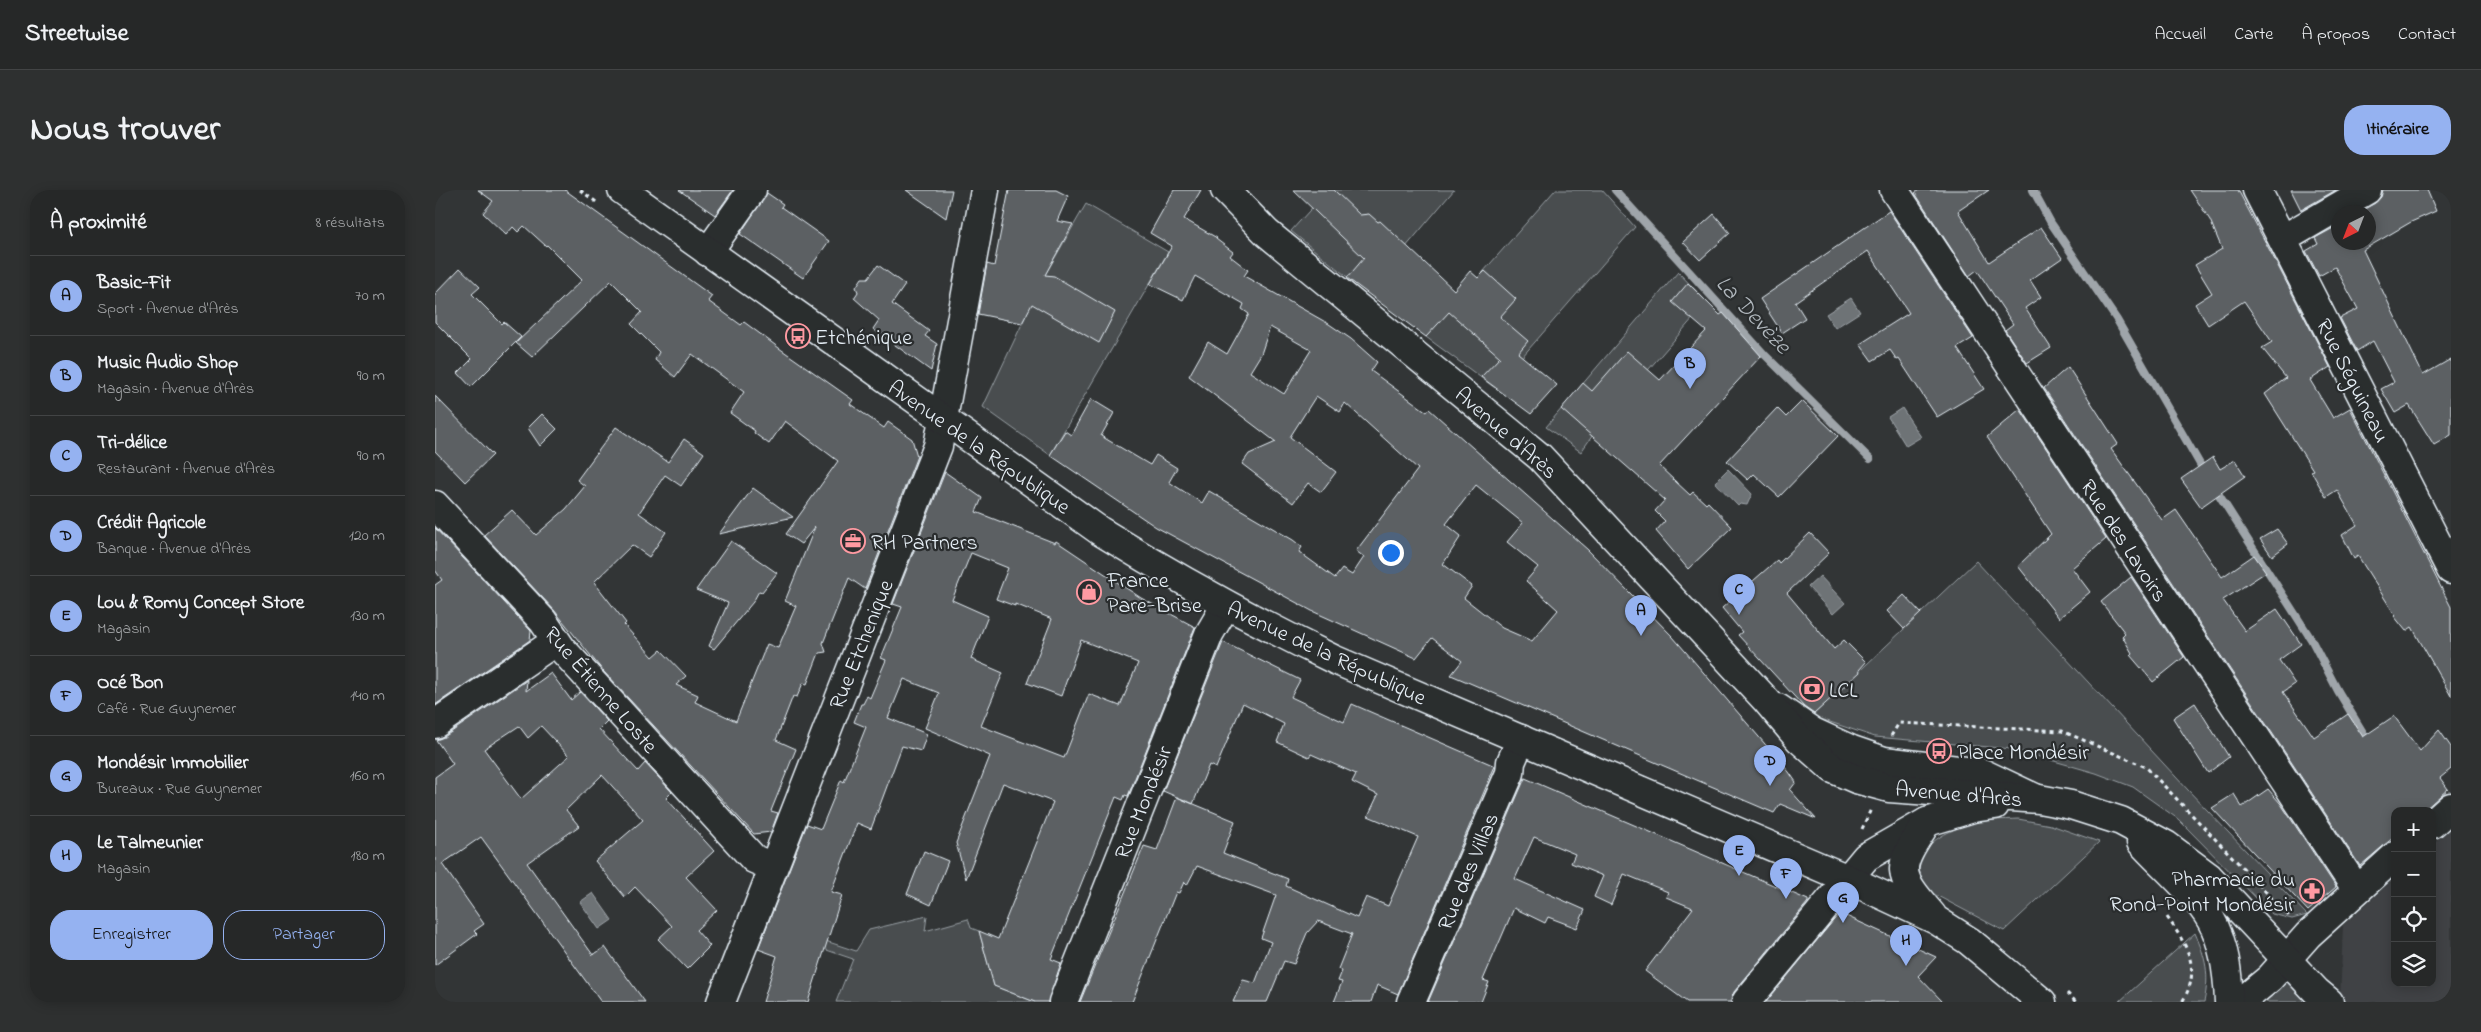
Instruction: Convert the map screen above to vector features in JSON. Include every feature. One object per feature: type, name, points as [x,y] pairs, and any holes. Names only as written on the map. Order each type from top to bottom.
[{"type":"street","name":"Avenue de la République","points":[[622,190],[1100,531],[1226,605],[1335,660],[1848,879],[1936,920]]},
{"type":"street","points":[[708,252],[752,190]]},
{"type":"street","name":"Rue Etchenique","points":[[721,1002],[938,446],[985,190]]},
{"type":"street","name":"Avenue d'Arès","points":[[1225,190],[1267,233],[1540,457],[1766,700],[1799,739],[1833,769],[1882,774],[2039,799]]},
{"type":"street","name":"Rue des Lavoirs","points":[[1894,190],[2357,890]]},
{"type":"street","name":"Rue Séguineau","points":[[2257,190],[2451,570]]},
{"type":"street","points":[[2283,239],[2367,190]]},
{"type":"street","name":"Rue Étienne Loste","points":[[435,505],[543,621],[556,641],[755,859],[773,867]]},
{"type":"street","name":"Rue Mondésir","points":[[1063,1002],[1209,634],[1226,605]]},
{"type":"street","points":[[435,724],[556,641]]},
{"type":"street","name":"Rue des Villas","points":[[1411,1002],[1510,773],[1511,762],[1521,739]]},
{"type":"street","points":[[1746,1002],[1827,901],[1866,856],[1927,822],[1973,808],[2039,799],[2071,805],[2121,821],[2166,845],[2209,877],[2285,959],[2329,1002]]},
{"type":"street","points":[[2436,820],[2451,807]]},
{"type":"street","points":[[2121,821],[2211,920],[2222,949],[2228,982],[2229,1002]]},
{"type":"street","points":[[1927,822],[1908,850],[1903,874],[1909,889],[1936,920],[1969,941],[2042,1002]]},
{"type":"street","points":[[2241,1002],[2269,978],[2285,959],[2391,860]]},
{"type":"path","points":[[1866,856],[1857,841],[1882,774],[1889,738],[1899,723],[2062,731],[2146,767],[2292,919]]},
{"type":"path","points":[[2167,917],[2188,948],[2191,960],[2189,987],[2182,1002]]},
{"type":"shaded area","points":[[1328,190],[1454,190],[1367,293],[1291,231]]},
{"type":"shaded area","points":[[1555,190],[1602,190],[1635,227],[1495,388],[1426,337]]},
{"type":"shaded area","points":[[1086,204],[1168,252],[1050,455],[983,407],[1045,275]]},
{"type":"shaded area","points":[[1678,272],[1707,302],[1597,429],[1581,452],[1546,427]]},
{"type":"shaded area","points":[[1851,298],[1860,312],[1835,328],[1826,314]]},
{"type":"shaded area","points":[[1902,408],[1921,437],[1906,446],[1888,417]]},
{"type":"shaded area","points":[[1728,469],[1752,494],[1747,505],[1740,504],[1738,506],[1715,482]]},
{"type":"shaded area","points":[[1976,561],[2188,790],[2307,915],[2292,919],[2272,914],[2178,819],[2133,787],[2096,773],[2012,749],[1875,737],[1812,716]]},
{"type":"shaded area","points":[[1820,576],[1845,603],[1833,614],[1808,587]]},
{"type":"shaded area","points":[[2018,819],[2051,825],[2099,842],[2004,931],[1930,892],[1922,879],[1919,867],[1921,857],[1927,847],[1936,839],[1959,827],[1972,823],[1989,820]]},
{"type":"shaded area","points":[[2451,828],[2451,1002],[2340,1002],[2343,925],[2391,882],[2391,987],[2436,987],[2436,841]]},
{"type":"shaded area","points":[[593,893],[612,920],[599,929],[580,902]]},
{"type":"shaded area","points":[[927,916],[925,931],[968,919],[971,928],[979,931],[994,986],[1035,1002],[836,1002],[853,959],[765,929],[768,922],[856,951],[869,930]]},
{"type":"shaded area","points":[[2195,933],[2206,967],[2207,983],[2204,1002],[2119,1002]]},
{"type":"shaded area","points":[[2283,980],[2304,997],[2302,1002],[2266,1002],[2273,988]]},
{"type":"building","points":[[478,190],[565,190],[712,296],[708,301],[741,325],[744,322],[853,400],[850,404],[884,428],[888,422],[912,439],[917,456],[865,589],[849,578],[823,643],[826,652],[819,653],[807,684],[803,683],[797,697],[793,696],[776,740],[796,749],[771,811],[778,813],[771,832],[754,834],[603,671],[554,610],[484,535],[512,510],[536,535],[566,509],[585,486],[577,480],[616,427],[668,462],[684,439],[704,453],[681,486],[665,475],[639,513],[666,532],[649,557],[632,545],[594,582],[626,623],[624,625],[653,657],[661,650],[686,676],[676,685],[698,695],[695,702],[736,721],[767,644],[778,648],[796,606],[785,601],[815,527],[801,544],[786,534],[838,461],[785,421],[769,444],[730,413],[744,392],[692,354],[675,377],[655,360],[659,352],[631,324],[642,312],[611,281],[532,357],[516,343],[582,280],[547,245],[524,226],[518,232],[513,227],[506,235],[483,213],[493,201]]},
{"type":"building","points":[[679,190],[733,190],[715,215]]},
{"type":"building","points":[[906,190],[952,190],[946,218]]},
{"type":"building","points":[[1009,190],[1056,190],[1068,196],[1057,221],[1073,224],[1045,275],[1054,276],[1115,312],[1099,343],[1032,304],[1022,323],[978,314],[987,264],[994,266]]},
{"type":"building","points":[[1174,190],[1201,190],[1184,219],[1217,238],[1233,252],[1230,256],[1248,270],[1244,276],[1329,324],[1351,339],[1377,362],[1371,371],[1427,412],[1429,409],[1588,550],[1673,637],[1789,772],[1796,782],[1790,790],[1816,819],[1780,804],[1774,813],[1451,675],[1462,661],[1432,638],[1416,658],[1312,611],[1156,527],[1050,455],[1065,431],[1071,435],[1091,399],[1114,413],[1101,436],[1150,465],[1156,455],[1177,468],[1169,482],[1202,503],[1209,491],[1293,540],[1302,547],[1299,552],[1335,578],[1342,569],[1352,575],[1364,557],[1356,551],[1418,469],[1345,403],[1340,412],[1316,396],[1290,437],[1336,472],[1321,492],[1308,483],[1293,503],[1242,464],[1249,454],[1276,442],[1189,376],[1208,342],[1227,354],[1249,314],[1242,309],[1244,304],[1195,276],[1183,300],[1150,284],[1172,246],[1150,233]],"holes":[[[1270,327],[1311,350],[1284,394],[1250,372],[1261,354]],[[1476,485],[1523,523],[1507,542],[1538,567],[1526,581],[1558,610],[1532,641],[1502,628],[1464,598],[1472,586],[1443,564],[1461,536],[1446,524]]]},
{"type":"building","points":[[1293,190],[1334,190],[1360,215],[1369,214],[1378,222],[1380,221],[1454,290],[1470,271],[1478,278],[1485,271],[1516,299],[1500,317],[1528,341],[1518,353],[1557,385],[1531,414],[1481,377],[1500,357],[1449,312],[1426,337],[1347,278],[1364,258]]},
{"type":"building","points":[[1919,190],[1989,190],[1958,211],[1989,262],[2041,227],[2062,258],[2030,280],[2041,297],[2025,308],[2051,348],[2027,363],[2005,330],[2013,324],[1977,270],[1969,276],[1915,193]]},
{"type":"building","points":[[2190,190],[2238,190],[2278,266],[2330,367],[2310,380],[2333,418],[2350,408],[2451,607],[2451,696],[2412,627],[2406,631],[2394,616],[2358,556],[2354,559],[2342,535],[2357,525],[2337,490],[2326,497],[2311,471],[2313,470],[2265,394],[2286,378],[2262,348],[2272,342],[2244,301],[2208,325],[2195,304],[2212,293],[2195,265],[2222,249],[2210,220]]},
{"type":"building","points":[[2291,190],[2336,190],[2301,210]]},
{"type":"building","points":[[2383,190],[2427,190],[2436,211],[2411,222],[2376,242],[2376,205],[2371,205],[2381,197]]},
{"type":"building","points":[[767,193],[783,204],[781,207],[829,241],[803,278],[740,234]]},
{"type":"building","points":[[1889,211],[1973,338],[1957,348],[1984,389],[1937,417],[1899,359],[1897,360],[1890,350],[1872,361],[1860,344],[1909,313],[1868,251],[1795,302],[1805,318],[1782,333],[1760,299]]},
{"type":"building","points":[[1714,214],[1730,233],[1700,260],[1683,242]]},
{"type":"building","points":[[2331,229],[2331,250],[2363,250],[2423,375],[2451,359],[2451,435],[2434,445],[2409,405],[2395,413],[2381,389],[2394,382],[2373,341],[2357,351],[2340,318],[2358,309],[2335,267],[2319,276],[2306,251],[2318,244],[2315,238]]},
{"type":"building","points":[[878,265],[905,285],[892,304],[929,331],[925,336],[937,344],[931,371],[873,329],[879,320],[854,298],[858,292],[856,287],[862,278],[868,278]]},
{"type":"building","points":[[460,268],[480,287],[472,294],[502,324],[504,322],[521,337],[471,387],[458,373],[472,359],[435,322],[435,294]]},
{"type":"building","points":[[1688,283],[1720,315],[1723,313],[1761,356],[1659,466],[1690,495],[1693,492],[1706,504],[1708,502],[1732,527],[1688,569],[1656,531],[1665,521],[1655,511],[1665,500],[1561,409],[1583,383],[1592,391],[1627,351],[1660,380],[1706,331],[1672,302]]},
{"type":"building","points":[[2068,367],[2118,444],[2111,449],[2162,520],[2176,510],[2222,577],[2254,555],[2266,572],[2223,600],[2245,631],[2277,609],[2301,644],[2279,660],[2295,684],[2283,692],[2314,737],[2348,714],[2363,737],[2394,716],[2420,751],[2439,730],[2451,747],[2451,769],[2440,778],[2448,789],[2428,807],[2391,807],[2391,839],[2360,866],[2044,388]]},
{"type":"building","points":[[435,396],[493,455],[465,482],[435,451]]},
{"type":"building","points":[[1802,401],[1838,436],[1779,497],[1754,474],[1748,480],[1727,461],[1777,408],[1786,417]]},
{"type":"building","points":[[2020,409],[2106,539],[2072,568],[2090,592],[2059,618],[2018,566],[2051,534],[1987,437]]},
{"type":"building","points":[[542,414],[557,429],[540,446],[528,428]]},
{"type":"building","points":[[2213,457],[2220,469],[2235,460],[2245,476],[2201,507],[2181,479]]},
{"type":"building","points":[[945,472],[982,498],[976,512],[1055,543],[1056,541],[1141,598],[1195,627],[1128,796],[1125,795],[1123,800],[1116,797],[1051,959],[1061,963],[1048,1002],[1035,1002],[994,986],[979,931],[998,939],[1053,802],[1003,783],[966,879],[956,843],[990,756],[925,728],[939,693],[904,679],[888,718],[927,734],[921,751],[902,746],[871,829],[857,823],[831,892],[842,895],[808,1002],[763,1002],[777,956],[758,949],[807,824],[821,829],[841,780],[844,782],[866,727],[854,722],[861,704],[863,704],[867,696],[870,698],[886,660],[881,658],[902,607],[893,604]],"holes":[[[971,553],[1008,568],[996,599],[1015,606],[1015,604],[1052,619],[1027,683],[1061,696],[1081,640],[1138,663],[1120,706],[1089,694],[1064,758],[981,726],[1003,673],[971,659],[988,616],[952,600]]]},
{"type":"building","points":[[753,488],[793,517],[719,534]]},
{"type":"building","points":[[435,528],[531,631],[530,640],[435,705],[435,585],[442,580],[435,570]]},
{"type":"building","points":[[2277,529],[2288,544],[2272,556],[2260,539]]},
{"type":"building","points":[[1810,533],[1829,553],[1787,593],[1834,649],[1844,640],[1866,662],[1859,670],[1860,672],[1814,714],[1804,707],[1738,635],[1742,632],[1722,608],[1777,560],[1779,563]]},
{"type":"building","points":[[731,541],[777,573],[762,592],[759,591],[753,602],[714,649],[709,646],[728,603],[696,590]]},
{"type":"building","points":[[2131,577],[2184,657],[2153,682],[2130,655],[2132,653],[2122,636],[2125,633],[2101,602]]},
{"type":"building","points":[[1904,595],[1921,613],[1904,629],[1887,611]]},
{"type":"building","points":[[1223,642],[1300,680],[1291,697],[1344,722],[1352,704],[1495,766],[1398,994],[1377,985],[1371,1002],[1334,1002],[1342,982],[1338,981],[1342,971],[1338,969],[1352,934],[1318,921],[1307,933],[1294,964],[1284,961],[1267,1002],[1233,1002],[1243,980],[1255,983],[1271,942],[1261,938],[1276,895],[1197,866],[1187,885],[1184,882],[1179,893],[1176,892],[1132,1002],[1080,1002],[1144,846],[1157,850],[1177,797],[1163,791]],"holes":[[[1243,703],[1284,724],[1277,742],[1309,757],[1311,754],[1356,774],[1352,782],[1378,795],[1368,816],[1418,837],[1388,906],[1366,897],[1357,918],[1286,886],[1288,879],[1223,853],[1235,821],[1193,804],[1209,765],[1216,768]]]},
{"type":"building","points":[[551,673],[571,700],[580,692],[607,721],[599,729],[638,771],[645,763],[672,792],[666,798],[714,851],[686,877],[717,910],[696,930],[710,946],[687,969],[658,939],[672,926],[635,887],[625,897],[595,861],[643,820],[602,775],[566,810],[579,826],[527,863],[593,955],[605,947],[645,1002],[601,1002],[481,837],[442,864],[484,924],[474,931],[477,934],[435,965],[435,777],[453,764],[436,740],[444,737],[527,680],[526,691]],"holes":[[[519,726],[528,738],[541,726],[569,756],[521,799],[484,749]]]},
{"type":"building","points":[[2195,703],[2229,757],[2208,773],[2173,718]]},
{"type":"building","points":[[1525,778],[1808,900],[1808,902],[1734,992],[1731,1002],[1687,1002],[1645,971],[1693,908],[1666,897],[1668,892],[1624,874],[1611,905],[1594,897],[1603,876],[1571,863],[1575,854],[1534,837],[1515,879],[1585,910],[1577,928],[1548,917],[1545,923],[1514,908],[1483,980],[1489,982],[1481,1002],[1428,1002]]},
{"type":"building","points":[[2268,789],[2281,804],[2336,887],[2308,911],[2212,808],[2234,794],[2242,807]]},
{"type":"building","points":[[924,851],[948,861],[931,905],[907,894]]},
{"type":"building","points":[[1844,915],[1936,957],[1918,976],[1943,1002],[1766,1002],[1837,916]]},
{"type":"waterway","name":"La Devèze","points":[[1615,190],[1764,354],[1870,459]]},
{"type":"waterway","points":[[2033,190],[2051,223],[2117,320],[2205,473]]},
{"type":"waterway","points":[[2214,487],[2311,639],[2338,691],[2370,744]]},
{"type":"place","name":"Etchénique","points":[[798,336]]},
{"type":"place","name":"Music Audio Shop","points":[[1690,389]]},
{"type":"place","name":"RH Partners","points":[[853,541]]},
{"type":"place","name":"France Pare-Brise","points":[[1089,592]]},
{"type":"place","name":"Tri-délice","points":[[1739,615]]},
{"type":"place","name":"Basic-Fit","points":[[1641,636]]},
{"type":"place","name":"LCL","points":[[1812,689]]},
{"type":"place","name":"Place Mondésir","points":[[1939,751]]},
{"type":"place","name":"Crédit Agricole","points":[[1770,786]]},
{"type":"place","name":"Lou & Romy Concept Store","points":[[1739,876]]},
{"type":"place","name":"Pharmacie du Rond-Point Mondésir","points":[[2312,891]]},
{"type":"place","name":"Océ Bon","points":[[1786,899]]},
{"type":"place","name":"Mondésir Immobilier","points":[[1843,923]]},
{"type":"place","name":"Le Talmeunier","points":[[1906,966]]}]
